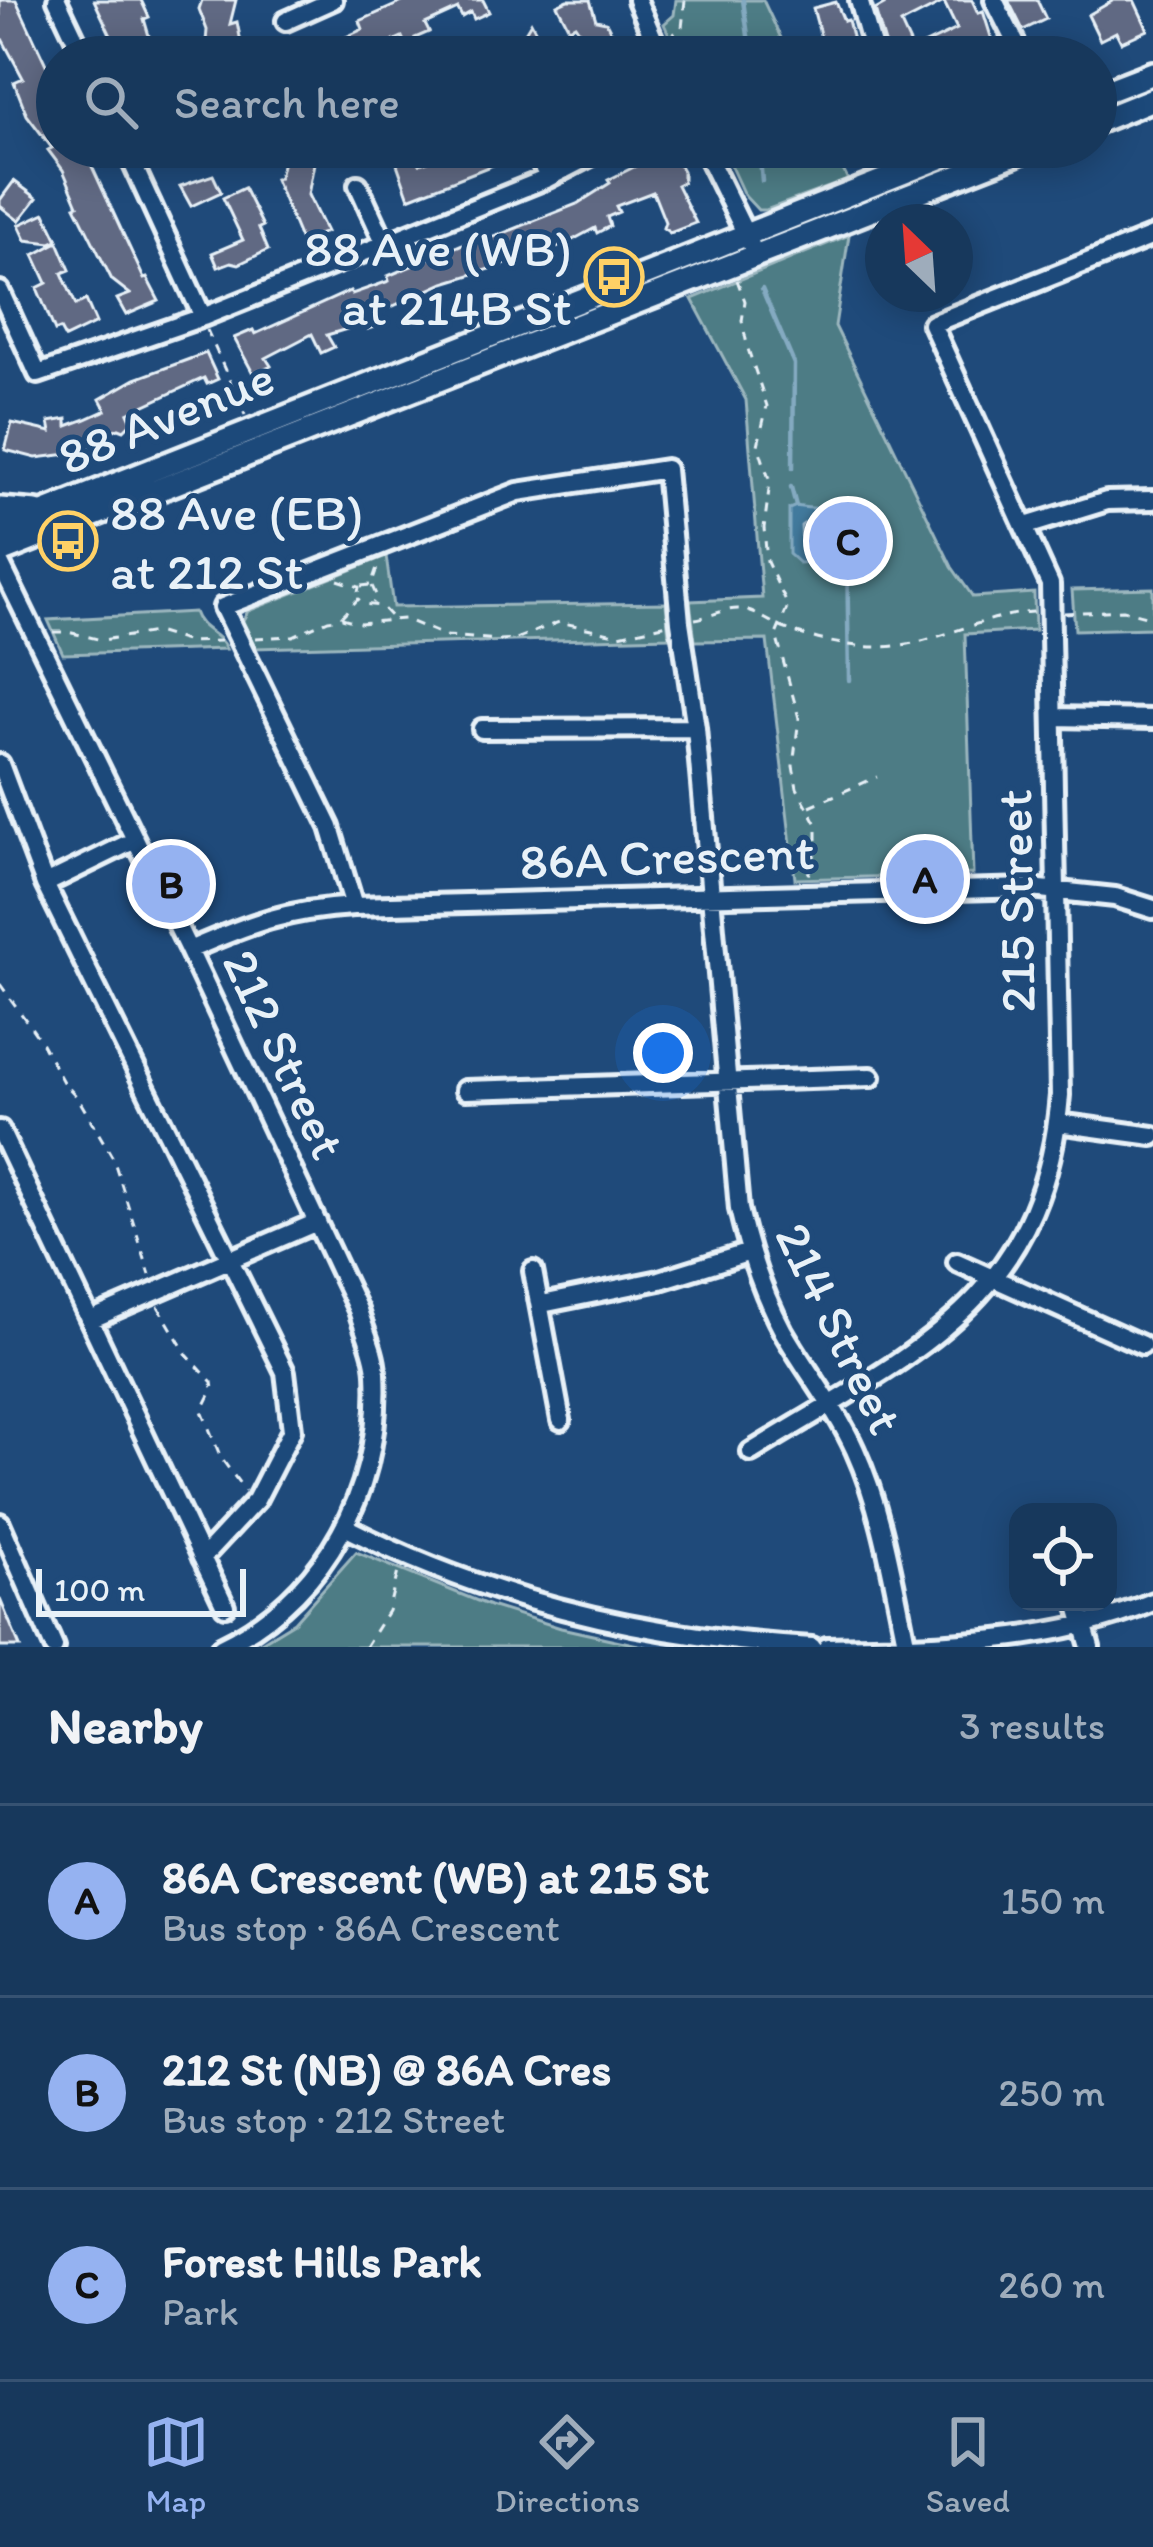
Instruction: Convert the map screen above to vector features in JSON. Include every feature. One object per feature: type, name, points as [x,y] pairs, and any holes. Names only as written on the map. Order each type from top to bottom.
[{"type":"main road","points":[[1117,87],[1153,74]]},
{"type":"main road","points":[[1117,114],[1153,99]]},
{"type":"main road","name":"88 Avenue","points":[[0,530],[915,168]]},
{"type":"main road","name":"88 Avenue","points":[[0,552],[982,168]]},
{"type":"main road","points":[[0,508],[19,514],[48,512]]},
{"type":"street","points":[[58,0],[74,36]]},
{"type":"street","points":[[286,21],[333,0]]},
{"type":"street","points":[[637,0],[653,36]]},
{"type":"street","points":[[859,0],[869,36]]},
{"type":"street","points":[[994,0],[1012,36]]},
{"type":"street","points":[[135,168],[203,317]]},
{"type":"street","points":[[543,168],[548,178]]},
{"type":"street","points":[[0,291],[38,374],[203,317],[567,168]]},
{"type":"street","points":[[713,168],[757,257]]},
{"type":"street","points":[[957,178],[968,168]]},
{"type":"street","points":[[358,184],[385,244]]},
{"type":"street","name":"215 Street","points":[[751,1452],[933,1339],[993,1280],[1037,1208],[1058,1123],[1050,584],[932,324],[1153,236]]},
{"type":"street","name":"214 Street","points":[[354,906],[330,827],[223,607],[518,492],[666,469],[680,622],[696,728],[736,1188],[750,1252],[784,1333],[854,1449],[871,1491],[907,1646]]},
{"type":"street","points":[[1026,526],[1107,501],[1153,500]]},
{"type":"street","name":"212 Street","points":[[0,563],[317,1222],[358,1310],[376,1368],[374,1444],[346,1528],[314,1574],[279,1609],[221,1647]]},
{"type":"street","points":[[1054,717],[1153,718]]},
{"type":"street","points":[[482,729],[696,728]]},
{"type":"street","points":[[0,764],[45,884],[285,1372],[292,1430],[256,1500],[202,1558]]},
{"type":"street","points":[[45,884],[135,839]]},
{"type":"street","name":"86A Crescent","points":[[189,950],[284,913],[354,906],[1055,889],[1115,897],[1153,909]]},
{"type":"street","points":[[465,1090],[871,1077]]},
{"type":"street","points":[[1058,1123],[1153,1136]]},
{"type":"street","points":[[0,1130],[225,1606]]},
{"type":"street","points":[[90,1320],[317,1222]]},
{"type":"street","points":[[542,1304],[660,1280],[750,1252]]},
{"type":"street","points":[[957,1262],[1142,1345]]},
{"type":"street","points":[[533,1271],[561,1420]]},
{"type":"street","points":[[346,1528],[508,1594],[596,1619],[736,1645],[812,1647]]},
{"type":"street","points":[[1,1529],[54,1647]]},
{"type":"street","points":[[827,1647],[907,1646],[1034,1633],[1153,1602]]},
{"type":"street","points":[[1079,1611],[1090,1647]]},
{"type":"path","points":[[674,36],[682,28],[685,0]]},
{"type":"path","points":[[731,267],[745,301],[745,335],[767,406],[758,445],[770,482],[764,528],[767,562],[788,606],[778,626],[780,658],[795,693],[799,718],[793,766],[818,836],[806,875],[806,894]]},
{"type":"path","points":[[203,317],[252,429]]},
{"type":"path","points":[[373,603],[377,594],[371,584],[379,557]]},
{"type":"path","points":[[334,580],[359,587],[371,584]]},
{"type":"path","points":[[247,640],[293,636],[340,618],[358,599],[359,587]]},
{"type":"path","points":[[358,599],[446,636],[500,640],[559,622],[620,635],[741,609],[819,641],[926,644],[955,628],[977,627],[1005,614],[1035,612]]},
{"type":"path","points":[[1062,613],[1123,610],[1153,618]]},
{"type":"path","points":[[340,618],[360,623],[392,617]]},
{"type":"path","points":[[34,634],[68,632],[102,640],[156,632],[189,642],[227,641]]},
{"type":"path","points":[[809,807],[877,777]]},
{"type":"path","points":[[0,984],[113,1158],[153,1282],[152,1293],[187,1355],[212,1382],[202,1411],[230,1473],[256,1500]]},
{"type":"path","points":[[365,1647],[388,1611],[404,1555]]},
{"type":"green space","points":[[676,0],[763,0],[780,36],[669,36],[664,24],[674,15]]},
{"type":"green space","points":[[732,168],[842,168],[848,180],[766,210],[758,210],[744,195]]},
{"type":"green space","points":[[849,235],[835,326],[952,567],[973,597],[1034,593],[1035,630],[965,634],[973,874],[795,879],[767,640],[695,641],[690,601],[762,598],[746,400],[692,299]]},
{"type":"green space","points":[[386,556],[393,607],[666,603],[669,637],[254,648],[242,622],[248,611]]},
{"type":"green space","points":[[1153,588],[1153,628],[1075,630],[1072,590]]},
{"type":"green space","points":[[194,612],[226,649],[63,654],[48,620]]},
{"type":"green space","points":[[356,1552],[490,1606],[647,1647],[253,1647],[294,1622]]},
{"type":"water","points":[[789,509],[856,511],[875,522],[881,532],[865,549],[826,550],[813,562],[799,563],[789,554]]},
{"type":"building","points":[[0,0],[16,0],[36,43],[36,127],[14,82],[23,78],[0,35]]},
{"type":"building","points":[[94,0],[141,0],[149,17],[144,19],[149,36],[111,36]]},
{"type":"building","points":[[202,0],[236,0],[230,24],[237,22],[240,36],[206,36],[199,9]]},
{"type":"building","points":[[407,0],[483,0],[489,12],[474,19],[471,12],[462,17],[458,9],[425,24],[429,32],[420,36],[348,36],[363,29],[360,21]]},
{"type":"building","points":[[590,0],[596,20],[606,22],[613,36],[583,36],[575,25],[569,28],[557,5]]},
{"type":"building","points":[[881,0],[972,0],[978,13],[983,11],[991,36],[942,36],[957,29],[944,2],[901,24],[907,36],[883,36],[875,10],[884,5]]},
{"type":"building","points":[[1008,0],[1037,0],[1046,19],[1023,30]]},
{"type":"building","points":[[1114,0],[1134,0],[1148,30],[1121,42],[1116,32],[1098,36],[1088,15]]},
{"type":"building","points":[[836,2],[852,36],[820,36],[813,8]]},
{"type":"building","points":[[531,22],[538,36],[523,36]]},
{"type":"building","points":[[93,168],[144,279],[159,301],[126,315],[117,299],[130,294],[112,280],[75,206],[63,170]]},
{"type":"building","points":[[281,168],[313,168],[308,195],[326,232],[301,241],[275,179]]},
{"type":"building","points":[[398,168],[485,168],[409,198]]},
{"type":"building","points":[[632,168],[681,168],[683,182],[677,185],[696,223],[670,233],[663,228],[653,192],[616,206],[619,212],[607,217],[610,226],[597,233],[595,228],[563,245],[444,283],[376,314],[380,325],[368,329],[367,323],[327,335],[334,347],[321,353],[312,334],[266,358],[271,366],[254,375],[234,338],[253,330],[255,334],[350,291],[389,281],[388,276],[486,234],[489,239],[577,204]]},
{"type":"building","points":[[213,175],[221,192],[191,206],[180,186]]},
{"type":"building","points":[[14,181],[37,198],[19,221],[0,206]]},
{"type":"building","points":[[244,188],[263,226],[259,228],[268,250],[239,264],[218,267],[212,253],[243,240],[223,198]]},
{"type":"building","points":[[45,213],[58,240],[26,240],[19,225]]},
{"type":"building","points":[[58,242],[70,270],[62,273],[76,305],[86,300],[96,323],[65,338],[60,329],[55,331],[37,288],[47,283],[34,255]]},
{"type":"building","points":[[206,353],[218,379],[207,384],[204,378],[128,413],[132,422],[124,430],[103,435],[105,440],[77,453],[36,458],[5,450],[12,423],[51,432],[49,422],[67,419],[67,426],[86,419],[106,410],[100,399],[135,379]]},
{"type":"building","points":[[0,1599],[20,1647],[0,1647]]},
{"type":"waterway","points":[[743,0],[748,36]]},
{"type":"waterway","points":[[761,168],[762,181]]},
{"type":"waterway","points":[[762,289],[794,364],[793,468]]},
{"type":"waterway","points":[[791,487],[796,506]]},
{"type":"waterway","points":[[847,551],[849,680]]},
{"type":"place","name":"88 Ave (WB) at 214B St","points":[[614,277]]},
{"type":"place","name":"88 Ave (EB) at 212 St","points":[[68,541]]},
{"type":"place","name":"Forest Hills Park","points":[[848,541]]},
{"type":"place","name":"86A Crescent (WB) at 215 St","points":[[925,879]]},
{"type":"place","name":"212 St (NB) @ 86A Cres","points":[[171,884]]}]
